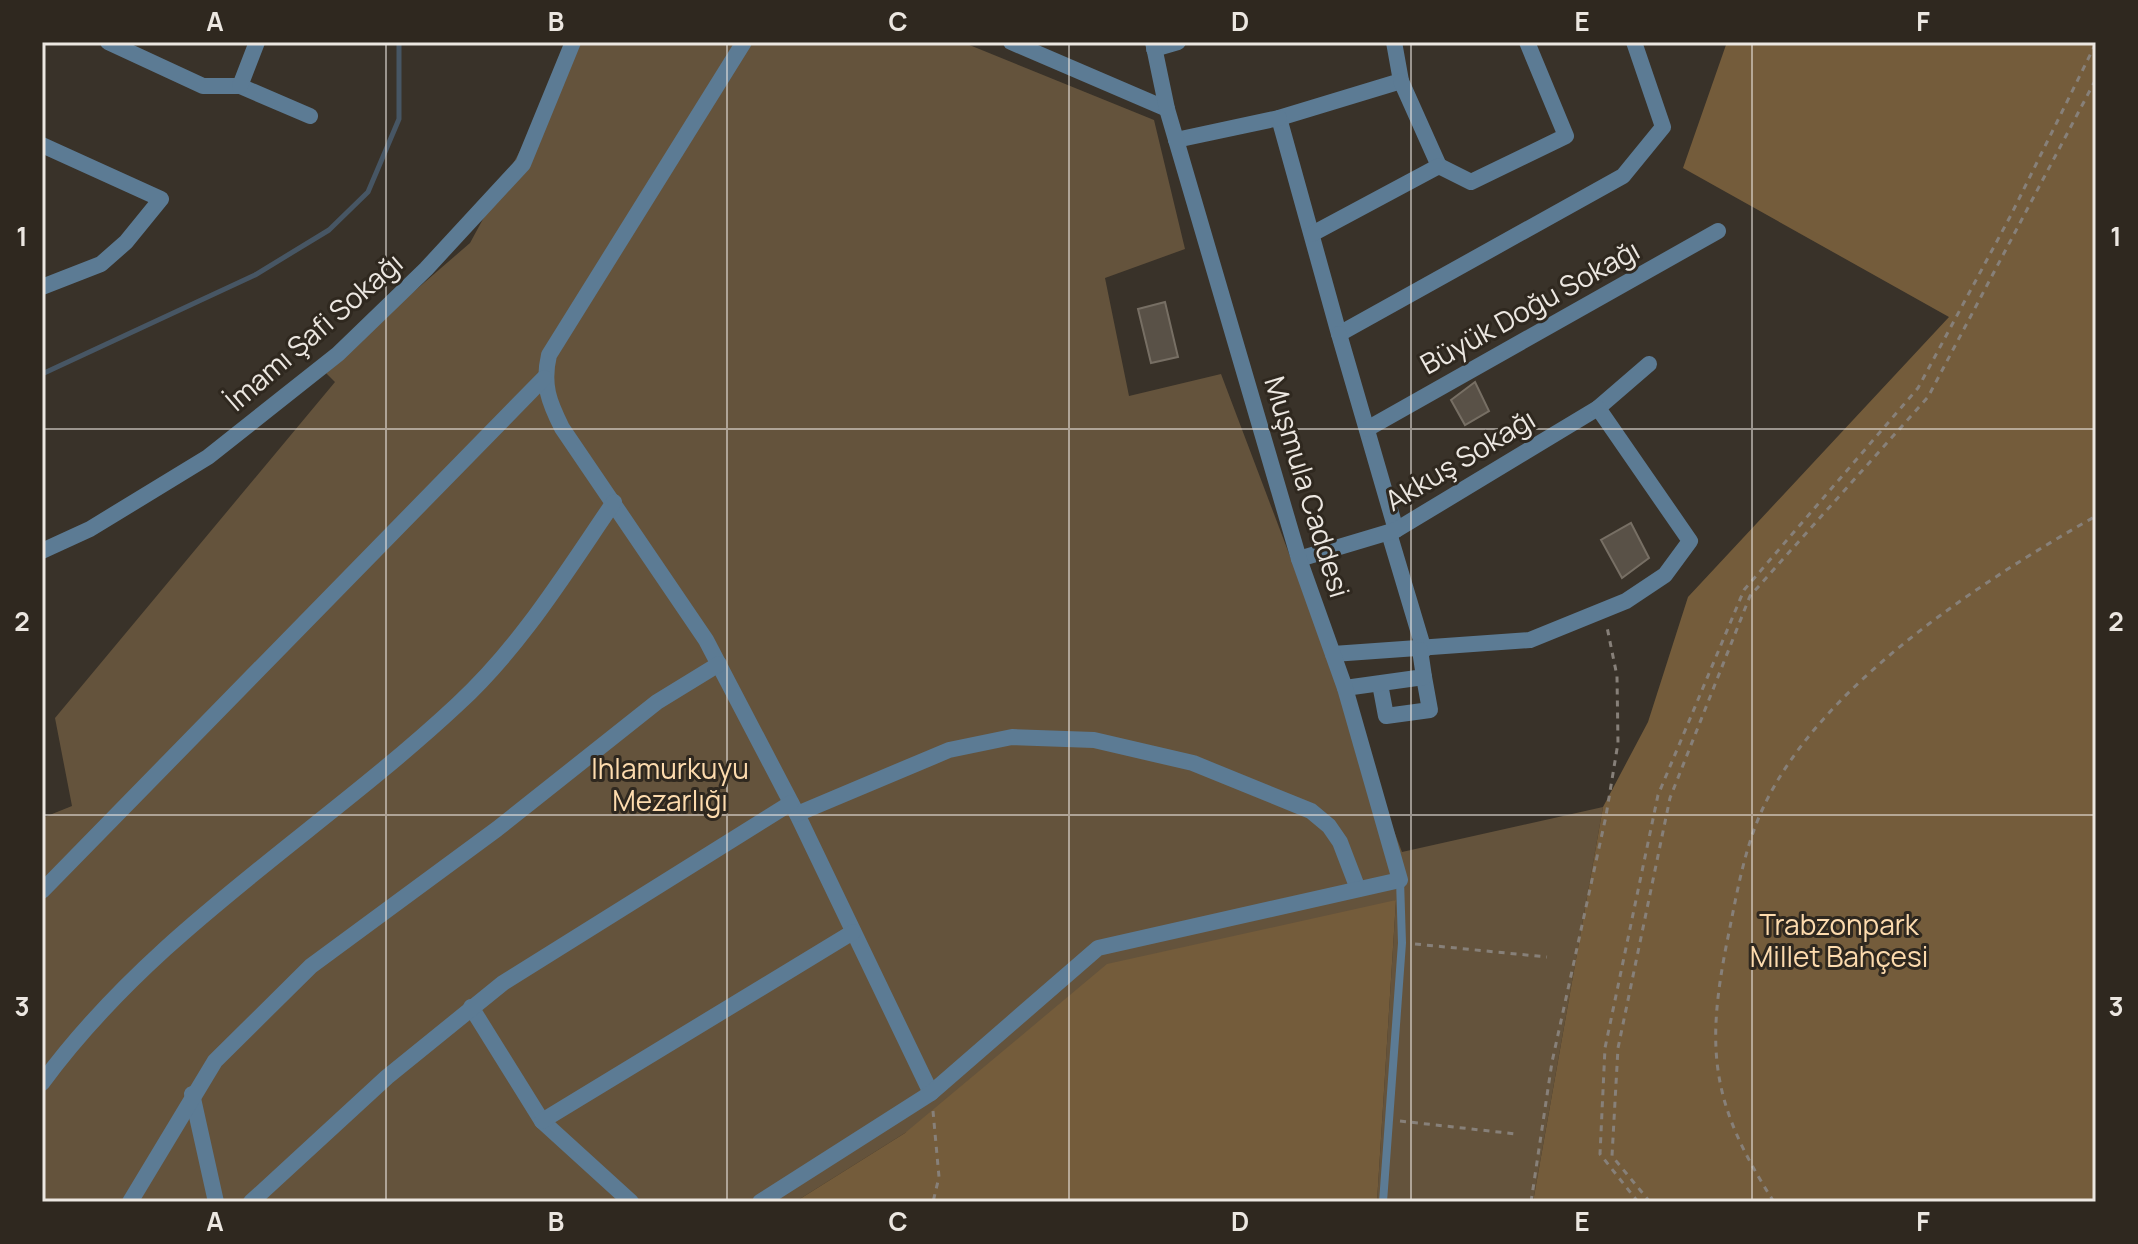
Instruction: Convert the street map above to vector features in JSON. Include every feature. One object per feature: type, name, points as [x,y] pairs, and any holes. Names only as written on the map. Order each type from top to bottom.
[{"type":"street","points":[[108,42],[203,86],[240,86],[310,116]]},
{"type":"street","points":[[240,86],[257,42]]},
{"type":"street","name":"İmamı Şafi Sokağı","points":[[42,551],[90,529],[208,457],[338,354],[426,269],[523,164],[573,42]]},
{"type":"street","points":[[744,42],[549,355],[544,378],[547,398],[562,428],[719,664],[794,808],[931,1093]]},
{"type":"street","points":[[1011,42],[1167,109]]},
{"type":"street","points":[[1154,45],[1178,42]]},
{"type":"street","points":[[1394,42],[1401,81],[1439,166],[1471,182],[1566,136],[1527,42]]},
{"type":"street","points":[[1339,334],[1623,176],[1663,127],[1634,42]]},
{"type":"street","name":"Muşmula Caddesi","points":[[1154,45],[1167,109],[1299,559],[1345,688],[1400,880]]},
{"type":"street","points":[[1176,140],[1279,118],[1401,81]]},
{"type":"street","points":[[1279,118],[1367,429],[1422,650],[1430,710],[1386,716],[1380,684]]},
{"type":"street","points":[[42,145],[161,199],[126,242],[101,264],[42,287]]},
{"type":"street","points":[[1312,234],[1439,166]]},
{"type":"street","name":"Büyük Doğu Sokağı","points":[[1367,429],[1718,231]]},
{"type":"street","name":"Akkuş Sokağı","points":[[1299,559],[1393,531],[1598,408],[1649,364]]},
{"type":"street","points":[[42,891],[544,378]]},
{"type":"street","points":[[1333,654],[1530,640],[1626,601],[1665,575],[1690,541],[1598,408]]},
{"type":"street","points":[[42,1083],[89,1023],[159,951],[460,703],[517,641],[614,502]]},
{"type":"street","points":[[130,1202],[192,1094],[215,1061],[311,966],[497,829],[657,702],[719,664]]},
{"type":"street","points":[[1345,688],[1424,677]]},
{"type":"street","points":[[251,1202],[387,1077],[503,983],[794,808],[949,750],[1012,737],[1094,740],[1193,763],[1311,811],[1329,826],[1340,842],[1358,889]]},
{"type":"street","points":[[760,1202],[931,1093],[1098,948],[1400,880]]},
{"type":"street","points":[[542,1121],[853,932]]},
{"type":"street","points":[[471,1007],[542,1121],[631,1202]]},
{"type":"street","points":[[192,1094],[216,1202]]},
{"type":"lane","points":[[1383,1202],[1402,943],[1400,880]]},
{"type":"path","points":[[1638,1202],[1600,1154],[1605,1048],[1658,795],[1744,590],[1918,388],[2011,215],[2096,43]]},
{"type":"path","points":[[1650,1202],[1612,1156],[1618,1048],[1670,798],[1750,596],[1928,397],[2096,79]]},
{"type":"path","points":[[1774,1202],[1729,1120],[1718,1087],[1715,1058],[1722,966],[1744,859],[1762,809],[1804,740],[1868,673],[1965,600],[2096,516]]},
{"type":"path","points":[[1531,1202],[1552,1062],[1618,743],[1617,676],[1604,610]]},
{"type":"path","points":[[1402,943],[1547,957]]},
{"type":"path","points":[[931,1093],[939,1177],[933,1202]]},
{"type":"path","points":[[1387,1120],[1516,1134]]},
{"type":"green space","name":"Ihlamurkuyu Mezarlığı","points":[[579,42],[962,42],[1154,120],[1185,249],[1105,278],[1129,396],[1221,374],[1402,852],[1603,807],[1533,1202],[1377,1202],[1396,900],[905,1133],[795,1202],[42,1202],[42,818],[72,806],[55,718],[335,382],[323,370],[470,243]]},
{"type":"green space","name":"Trabzonpark Millet Bahçesi","points":[[1727,42],[2096,42],[2096,1202],[1533,1202],[1603,807],[1648,722],[1688,597],[1949,317],[1683,168]]},
{"type":"green space","points":[[1396,900],[1377,1202],[795,1202],[905,1133],[1107,964]]},
{"type":"building","points":[[1165,302],[1178,357],[1151,363],[1138,309]]},
{"type":"building","points":[[1475,382],[1489,411],[1465,425],[1451,400]]},
{"type":"building","points":[[1631,523],[1649,558],[1622,578],[1601,540]]},
{"type":"waterway","points":[[42,374],[255,275],[329,230],[368,192],[399,119],[399,42]]}]
